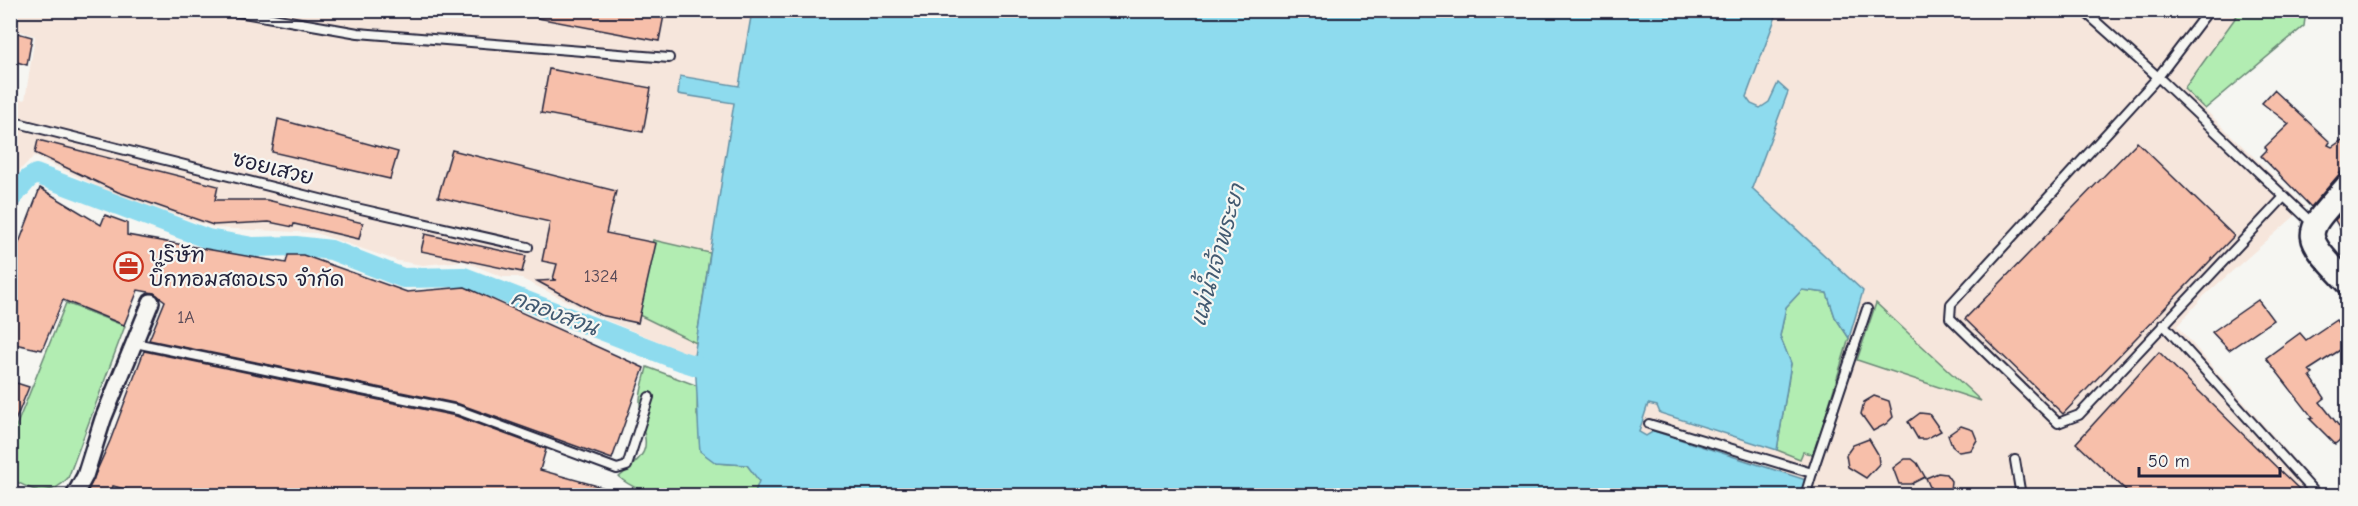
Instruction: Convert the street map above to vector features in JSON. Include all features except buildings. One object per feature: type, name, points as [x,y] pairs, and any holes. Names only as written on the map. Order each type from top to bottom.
[{"type":"street","points":[[2348,185],[2313,224],[2312,235],[2316,248],[2348,283]]},
{"type":"street","points":[[74,495],[85,476],[103,419],[151,303]]},
{"type":"lane","points":[[226,10],[358,33],[669,57]]},
{"type":"lane","points":[[2083,10],[2158,77],[2313,224]]},
{"type":"lane","points":[[2209,10],[2158,77],[1953,302],[1949,313],[1950,318],[2058,423],[2079,415],[2284,197]]},
{"type":"lane","name":"ซอยเสวย","points":[[10,121],[352,207],[528,247]]},
{"type":"lane","points":[[1805,495],[1867,309]]},
{"type":"lane","points":[[2163,324],[2318,495]]},
{"type":"lane","points":[[135,343],[458,410],[616,469],[627,466],[649,397]]},
{"type":"lane","points":[[1649,424],[1812,473]]},
{"type":"lane","points":[[2015,460],[2021,495]]},
{"type":"shaded area","points":[[10,11],[752,11],[739,86],[680,77],[678,94],[734,103],[694,356],[601,318],[518,277],[503,277],[463,261],[423,265],[398,261],[316,233],[215,228],[117,196],[34,156],[11,179],[11,96],[25,100],[35,36],[11,28]]},
{"type":"shaded area","points":[[1778,11],[2241,11],[2184,89],[2305,207],[2204,296],[2177,326],[2325,495],[1800,495],[1806,480],[1654,431],[1646,436],[1639,433],[1648,404],[1657,406],[1660,413],[1800,458],[1803,452],[1814,454],[1863,292],[1752,187],[1788,92],[1778,83],[1769,102],[1760,108],[1751,104],[1746,97]]},
{"type":"green space","points":[[2241,10],[2306,11],[2304,26],[2205,109],[2184,89]]},
{"type":"green space","points":[[653,240],[710,253],[696,343],[635,313]]},
{"type":"green space","points":[[1802,290],[1827,293],[1835,317],[1849,338],[1814,455],[1803,452],[1800,459],[1777,450],[1791,364],[1780,336],[1786,307]]},
{"type":"green space","points":[[66,303],[125,326],[68,478],[54,489],[41,491],[11,479],[11,439]]},
{"type":"green space","points":[[1876,303],[1981,401],[1857,360]]},
{"type":"green space","points":[[647,367],[698,386],[697,415],[716,463],[747,465],[760,481],[754,495],[683,497],[665,495],[632,486],[619,477],[644,451],[645,438],[640,399]]},
{"type":"water","name":"แม่น้ำเจ้าพระยา","points":[[752,11],[1778,11],[1746,97],[1751,104],[1760,108],[1769,102],[1778,83],[1788,92],[1752,188],[1863,291],[1849,338],[1835,317],[1827,293],[1802,290],[1786,307],[1780,336],[1791,363],[1777,450],[1660,413],[1657,406],[1648,404],[1639,432],[1646,436],[1654,431],[1806,480],[1800,495],[754,495],[759,481],[747,465],[716,463],[700,451],[694,356],[734,103],[678,94],[680,76],[739,86]]},
{"type":"waterway","name":"คลองสวน","points":[[10,200],[28,179],[36,174],[208,239],[253,247],[296,246],[331,250],[403,278],[464,277],[681,361],[719,373]]},
{"type":"place","name":"บริษัท บิ๊กทอมสตอเรจ จำกัด","points":[[128,267]]}]
